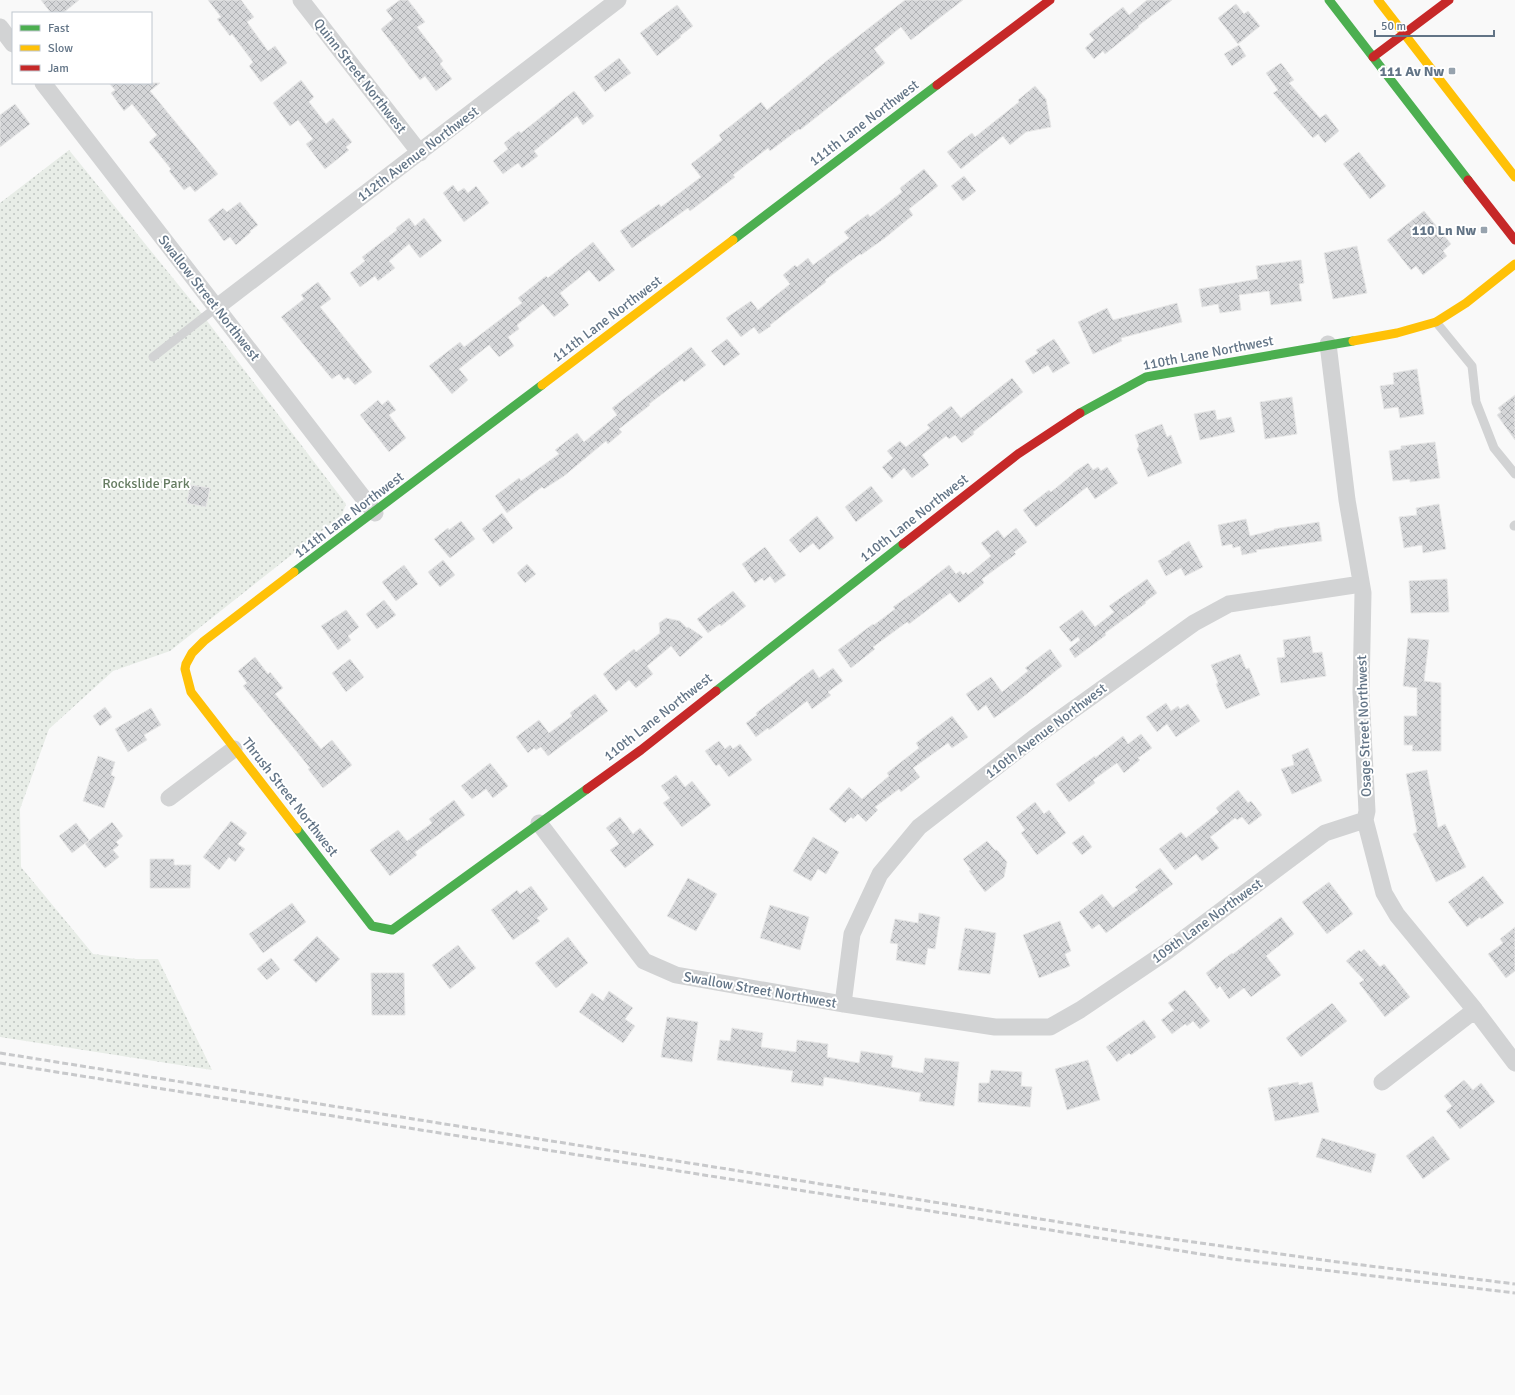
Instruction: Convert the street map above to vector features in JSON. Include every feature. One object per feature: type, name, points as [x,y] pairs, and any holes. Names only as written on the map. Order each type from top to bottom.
[{"type":"street","name":"Quinn Street Northwest","points":[[301,0],[420,153]]},
{"type":"street","name":"112th Avenue Northwest","points":[[217,307],[618,0]]},
{"type":"street","name":"111th Lane Northwest","points":[[185,664],[193,651],[204,641],[375,513],[1050,0]]},
{"type":"street","points":[[1329,0],[1515,240]]},
{"type":"street","points":[[1378,0],[1515,177]]},
{"type":"street","points":[[1373,58],[1449,0]]},
{"type":"street","name":"Swallow Street Northwest","points":[[44,84],[375,513]]},
{"type":"street","name":"110th Lane Northwest","points":[[392,930],[641,750],[1018,454],[1088,407],[1146,377],[1397,333],[1436,322],[1466,303],[1515,264]]},
{"type":"street","name":"Osage Street Northwest","points":[[1328,344],[1347,500],[1363,593],[1361,692],[1367,811],[1365,820],[1386,896],[1397,915],[1515,1063]]},
{"type":"street","name":"110th Avenue Northwest","points":[[843,1004],[852,934],[880,874],[919,827],[1035,737],[1184,630],[1207,616],[1229,604],[1362,584]]},
{"type":"street","name":"Thrush Street Northwest","points":[[185,664],[185,678],[191,692],[234,749],[372,926],[392,930]]},
{"type":"street","points":[[170,798],[234,749]]},
{"type":"street","name":"109th Lane Northwest","points":[[1050,1027],[1080,1010],[1166,952],[1325,833],[1365,820]]},
{"type":"street","name":"Swallow Street Northwest","points":[[539,823],[644,961],[676,975],[843,1004],[995,1027],[1050,1027]]},
{"type":"street","points":[[1382,1082],[1474,1010]]},
{"type":"lane","points":[[153,356],[217,307]]},
{"type":"lane","points":[[1436,322],[1472,366],[1476,402],[1494,448],[1515,474]]},
{"type":"green space","name":"Rockslide Park","points":[[69,150],[198,309],[346,504],[342,515],[170,651],[113,671],[49,729],[20,809],[21,867],[93,954],[136,959],[158,959],[212,1070],[0,1037],[0,203]]},
{"type":"building","points":[[41,0],[79,0],[64,12],[50,12]]},
{"type":"building","points":[[208,0],[241,0],[254,17],[247,22],[268,51],[275,46],[287,63],[261,82],[249,66],[253,62],[232,34],[230,36],[217,19],[221,17]]},
{"type":"building","points":[[400,0],[408,0],[425,22],[417,27],[443,61],[440,64],[452,79],[436,91],[425,76],[420,80],[381,29],[393,19],[386,10]]},
{"type":"building","points":[[905,0],[963,0],[911,40],[901,27],[874,49],[885,63],[800,130],[799,129],[770,151],[768,148],[733,175],[735,177],[690,211],[688,208],[632,248],[620,231],[659,204],[661,207],[701,177],[691,164],[722,140],[719,135],[761,102],[767,110],[829,59]]},
{"type":"building","points":[[1147,0],[1172,0],[1105,54],[1103,51],[1094,59],[1085,48],[1094,40],[1089,34],[1123,7],[1129,15]]},
{"type":"building","points":[[1236,4],[1244,14],[1248,11],[1260,26],[1238,44],[1218,18]]},
{"type":"building","points":[[677,5],[693,26],[657,56],[640,33]]},
{"type":"building","points":[[1239,45],[1246,56],[1232,66],[1224,54]]},
{"type":"building","points":[[619,58],[631,73],[605,92],[594,77]]},
{"type":"building","points":[[1281,63],[1294,80],[1289,83],[1320,118],[1326,114],[1339,131],[1325,143],[1318,134],[1313,138],[1273,93],[1278,90],[1266,73]]},
{"type":"building","points":[[301,80],[314,97],[309,102],[326,124],[333,118],[352,142],[346,147],[349,150],[325,169],[306,144],[313,139],[298,120],[290,126],[273,103]]},
{"type":"building","points":[[160,83],[150,91],[218,174],[195,192],[190,186],[184,190],[169,171],[171,169],[149,142],[157,135],[132,104],[124,111],[111,93],[115,90],[110,84]]},
{"type":"building","points":[[1035,86],[1046,99],[1051,127],[1026,132],[1010,145],[1003,136],[961,169],[947,152],[972,133],[975,137],[1019,102],[1018,100]]},
{"type":"building","points":[[574,91],[594,116],[583,125],[577,116],[534,151],[538,156],[522,168],[518,163],[503,174],[493,161],[508,149],[504,143],[519,131],[521,133]]},
{"type":"building","points":[[15,104],[30,124],[0,147],[0,115]]},
{"type":"building","points":[[1359,152],[1386,186],[1370,199],[1343,164]]},
{"type":"building","points":[[924,169],[938,186],[909,209],[913,215],[885,238],[861,255],[860,254],[825,280],[826,282],[770,325],[771,326],[759,334],[754,327],[741,337],[726,318],[751,301],[758,310],[790,284],[783,275],[795,265],[797,267],[808,258],[813,265],[849,238],[844,232],[868,214],[870,217],[902,192],[900,188]]},
{"type":"building","points":[[964,176],[976,191],[963,201],[951,186]]},
{"type":"building","points":[[453,185],[458,192],[464,188],[468,193],[476,186],[489,203],[464,222],[443,193]]},
{"type":"building","points":[[240,202],[258,225],[236,245],[230,237],[224,241],[208,220],[223,208],[227,212]]},
{"type":"building","points":[[1424,211],[1451,244],[1443,251],[1447,256],[1423,275],[1416,266],[1411,270],[1387,240]]},
{"type":"building","points":[[409,218],[415,226],[424,218],[442,241],[420,258],[409,244],[389,261],[395,268],[378,281],[375,276],[360,287],[350,273],[365,261],[362,257],[397,230],[396,228]]},
{"type":"building","points":[[593,242],[615,270],[599,282],[589,270],[560,293],[569,305],[554,317],[543,304],[517,325],[519,329],[508,337],[514,346],[499,357],[489,345],[459,369],[468,380],[452,394],[429,366],[460,342],[464,347],[522,303],[518,298],[546,276],[548,278]]},
{"type":"building","points":[[1357,246],[1367,293],[1333,299],[1324,253]]},
{"type":"building","points":[[1301,260],[1304,283],[1299,284],[1302,301],[1271,305],[1269,291],[1239,295],[1241,310],[1220,313],[1218,304],[1202,307],[1199,289],[1258,279],[1256,266]]},
{"type":"building","points":[[318,282],[331,299],[320,307],[372,372],[355,385],[348,377],[344,380],[339,374],[332,379],[281,317],[304,299],[301,295]]},
{"type":"building","points":[[1177,303],[1182,322],[1121,338],[1122,341],[1093,354],[1078,322],[1107,308],[1113,320]]},
{"type":"building","points":[[727,339],[740,354],[724,366],[711,351]]},
{"type":"building","points":[[1054,339],[1070,363],[1053,373],[1048,365],[1033,374],[1025,361],[1038,353],[1036,350]]},
{"type":"building","points":[[691,347],[706,365],[684,382],[682,379],[649,404],[650,405],[619,429],[622,432],[608,444],[606,441],[564,476],[544,489],[542,487],[507,513],[495,496],[519,478],[521,481],[559,454],[555,450],[577,433],[584,442],[617,415],[612,408]]},
{"type":"building","points":[[1417,369],[1424,414],[1400,418],[1398,407],[1384,409],[1380,386],[1394,384],[1393,373]]},
{"type":"building","points":[[1012,378],[1023,392],[973,432],[974,434],[962,443],[955,435],[949,439],[946,436],[922,455],[929,465],[912,478],[904,468],[892,479],[882,467],[893,458],[887,451],[900,441],[906,447],[930,428],[927,425],[951,406],[961,418]]},
{"type":"building","points":[[1515,395],[1515,440],[1497,415],[1501,412],[1498,408]]},
{"type":"building","points":[[1292,397],[1297,434],[1265,439],[1260,402]]},
{"type":"building","points":[[378,400],[382,405],[388,400],[396,410],[389,415],[406,438],[389,452],[360,415]]},
{"type":"building","points":[[1215,410],[1217,420],[1231,417],[1235,432],[1200,440],[1194,414]]},
{"type":"building","points":[[1162,424],[1167,437],[1171,435],[1182,463],[1148,477],[1137,449],[1139,446],[1135,435]]},
{"type":"building","points":[[1435,442],[1440,478],[1410,482],[1410,479],[1393,481],[1389,451],[1401,449],[1401,446]]},
{"type":"building","points":[[1088,463],[1093,470],[1098,467],[1101,471],[1107,467],[1118,483],[1095,499],[1087,487],[1036,527],[1023,510],[1049,490],[1051,492],[1073,473]]},
{"type":"building","points":[[190,485],[210,488],[206,507],[187,503]]},
{"type":"building","points":[[871,486],[883,501],[856,522],[845,507]]},
{"type":"building","points":[[1439,504],[1446,549],[1423,553],[1422,545],[1404,548],[1399,517],[1417,515],[1416,508]]},
{"type":"building","points":[[502,513],[513,528],[493,544],[482,529]]},
{"type":"building","points":[[817,516],[834,538],[819,550],[813,543],[800,553],[789,540]]},
{"type":"building","points":[[1246,519],[1250,536],[1274,529],[1319,522],[1322,541],[1256,550],[1257,552],[1242,555],[1240,546],[1233,548],[1232,544],[1222,546],[1218,525]]},
{"type":"building","points":[[461,521],[475,539],[450,558],[434,539],[448,528],[449,530]]},
{"type":"building","points":[[1016,528],[1027,542],[1014,552],[1016,554],[982,579],[984,583],[959,603],[950,593],[909,624],[907,622],[873,647],[875,649],[851,668],[838,650],[895,609],[893,607],[949,565],[956,574],[960,571],[963,575],[966,572],[968,575],[991,556],[981,543],[998,530],[1004,538]]},
{"type":"building","points":[[1189,541],[1203,567],[1185,576],[1181,568],[1166,576],[1158,561]]},
{"type":"building","points":[[765,547],[786,575],[775,583],[770,576],[764,581],[762,578],[755,583],[742,564]]},
{"type":"building","points":[[443,560],[455,575],[440,587],[428,572]]},
{"type":"building","points":[[527,564],[536,574],[525,583],[517,573]]},
{"type":"building","points":[[404,565],[418,584],[396,601],[382,582]]},
{"type":"building","points":[[1147,579],[1157,593],[1145,602],[1146,603],[1105,633],[1106,635],[1075,658],[1069,649],[1080,640],[1078,637],[1071,642],[1059,627],[1082,610],[1095,627],[1114,612],[1109,606]]},
{"type":"building","points":[[1447,579],[1449,612],[1411,613],[1409,581]]},
{"type":"building","points":[[733,591],[746,606],[721,626],[720,624],[708,633],[697,619]]},
{"type":"building","points":[[384,600],[396,615],[377,629],[366,614]]},
{"type":"building","points":[[346,610],[359,627],[348,636],[351,640],[338,650],[321,626]]},
{"type":"building","points":[[666,618],[680,621],[687,628],[688,627],[703,637],[680,657],[671,646],[647,666],[653,674],[636,688],[629,680],[616,691],[603,674],[634,649],[636,652],[660,633],[659,623]]},
{"type":"building","points":[[1310,636],[1313,653],[1322,652],[1326,676],[1281,683],[1277,658],[1285,657],[1283,640]]},
{"type":"building","points":[[1408,638],[1429,640],[1424,681],[1441,683],[1441,751],[1412,751],[1413,745],[1404,745],[1404,716],[1417,716],[1417,688],[1403,686]]},
{"type":"building","points":[[1050,649],[1062,666],[994,718],[986,705],[978,711],[966,694],[991,677],[1002,692],[1028,671],[1025,668]]},
{"type":"building","points":[[1240,654],[1246,669],[1249,668],[1260,695],[1226,709],[1216,684],[1218,683],[1211,665]]},
{"type":"building","points":[[255,657],[268,674],[270,672],[283,688],[275,694],[321,749],[332,740],[352,765],[323,788],[308,769],[310,768],[243,686],[247,683],[238,671]]},
{"type":"building","points":[[350,659],[364,677],[346,692],[332,673]]},
{"type":"building","points":[[833,668],[843,681],[828,692],[831,695],[812,709],[807,701],[769,730],[768,728],[756,737],[746,723],[757,715],[756,713],[813,669],[819,678]]},
{"type":"building","points":[[595,694],[608,711],[548,756],[541,747],[536,750],[534,748],[528,753],[516,737],[539,720],[549,733],[572,716],[570,713]]},
{"type":"building","points":[[1166,703],[1171,711],[1178,706],[1180,709],[1188,704],[1200,721],[1176,737],[1167,724],[1157,732],[1146,717]]},
{"type":"building","points":[[105,707],[112,717],[100,726],[93,716]]},
{"type":"building","points":[[151,708],[161,725],[144,735],[147,740],[128,752],[115,729]]},
{"type":"building","points":[[952,716],[968,737],[952,748],[948,743],[913,768],[920,777],[901,792],[899,789],[875,807],[878,810],[866,822],[858,814],[853,819],[851,817],[845,823],[829,809],[849,787],[862,799],[889,776],[887,773],[919,748],[916,743]]},
{"type":"building","points":[[1141,734],[1152,748],[1138,758],[1140,760],[1124,773],[1117,763],[1093,780],[1095,783],[1069,802],[1056,784],[1095,756],[1095,758],[1123,736],[1128,744]]},
{"type":"building","points":[[719,741],[725,749],[730,745],[733,749],[740,744],[752,760],[729,777],[719,764],[716,766],[705,751]]},
{"type":"building","points":[[1308,748],[1322,781],[1292,794],[1281,769],[1294,765],[1292,755]]},
{"type":"building","points":[[98,756],[115,762],[111,775],[115,777],[104,808],[83,801]]},
{"type":"building","points":[[490,763],[508,786],[493,798],[486,789],[472,799],[461,786]]},
{"type":"building","points":[[1427,770],[1438,828],[1445,824],[1466,867],[1436,882],[1413,834],[1417,832],[1406,774]]},
{"type":"building","points":[[676,775],[685,787],[692,781],[711,805],[682,827],[663,803],[670,798],[661,786]]},
{"type":"building","points":[[1238,790],[1248,803],[1251,801],[1262,815],[1249,825],[1242,817],[1237,820],[1235,818],[1210,837],[1219,848],[1202,861],[1196,854],[1175,870],[1159,849],[1181,832],[1186,838],[1219,812],[1216,808]]},
{"type":"building","points":[[454,800],[465,815],[415,852],[417,855],[390,876],[370,850],[398,830],[407,841],[432,823],[429,819]]},
{"type":"building","points":[[1035,802],[1044,814],[1049,810],[1066,833],[1037,855],[1021,833],[1025,830],[1016,817]]},
{"type":"building","points":[[620,817],[633,834],[640,828],[654,845],[625,868],[610,850],[619,844],[606,828]]},
{"type":"building","points":[[231,821],[247,833],[238,844],[245,849],[235,862],[229,857],[219,870],[203,857]]},
{"type":"building","points":[[112,822],[123,836],[116,842],[119,845],[113,850],[119,857],[105,868],[85,844]]},
{"type":"building","points":[[76,823],[89,840],[72,853],[59,836]]},
{"type":"building","points":[[1083,835],[1092,847],[1082,855],[1072,843]]},
{"type":"building","points":[[813,837],[839,852],[826,874],[818,869],[811,881],[793,871]]},
{"type":"building","points":[[987,841],[1007,862],[1004,877],[985,892],[969,871],[971,870],[963,859]]},
{"type":"building","points":[[150,859],[174,859],[174,865],[191,865],[190,888],[150,888]]},
{"type":"building","points":[[1160,868],[1173,884],[1106,933],[1099,924],[1092,929],[1079,912],[1102,894],[1113,908],[1138,890],[1135,887]]},
{"type":"building","points":[[1483,876],[1504,903],[1481,919],[1480,917],[1467,927],[1448,902]]},
{"type":"building","points":[[688,878],[717,894],[696,931],[667,916]]},
{"type":"building","points":[[1329,882],[1353,914],[1327,934],[1302,902]]},
{"type":"building","points":[[531,886],[548,909],[537,918],[540,921],[513,940],[491,910],[517,890],[520,894]]},
{"type":"building","points":[[292,903],[306,922],[263,953],[249,934]]},
{"type":"building","points":[[770,905],[809,917],[800,950],[760,938]]},
{"type":"building","points":[[919,913],[940,917],[935,949],[928,948],[925,965],[896,960],[898,944],[890,943],[895,919],[918,923]]},
{"type":"building","points":[[1281,917],[1294,934],[1266,956],[1281,975],[1251,997],[1244,988],[1229,999],[1220,986],[1217,989],[1206,973]]},
{"type":"building","points":[[1060,921],[1071,951],[1065,954],[1070,966],[1039,978],[1023,935]]},
{"type":"building","points":[[1515,927],[1515,971],[1506,978],[1488,954],[1503,943],[1500,939]]},
{"type":"building","points":[[965,928],[996,933],[990,974],[958,970]]},
{"type":"building","points":[[317,936],[340,959],[316,983],[293,960]]},
{"type":"building","points":[[568,937],[588,963],[556,988],[535,963]]},
{"type":"building","points":[[458,945],[476,968],[450,989],[432,965]]},
{"type":"building","points":[[1364,949],[1380,967],[1384,964],[1410,997],[1385,1017],[1359,983],[1364,980],[1346,961],[1359,950],[1361,952]]},
{"type":"building","points":[[271,958],[280,969],[267,980],[257,969]]},
{"type":"building","points":[[371,973],[404,973],[405,1015],[372,1015]]},
{"type":"building","points":[[1185,990],[1210,1021],[1200,1029],[1193,1021],[1187,1026],[1185,1024],[1172,1034],[1161,1020],[1174,1010],[1168,1003]]},
{"type":"building","points":[[609,991],[633,1008],[625,1019],[635,1026],[623,1043],[579,1012],[592,993],[603,1001]]},
{"type":"building","points":[[1332,1003],[1347,1021],[1301,1057],[1286,1038]]},
{"type":"building","points":[[667,1017],[698,1022],[692,1062],[661,1057]]},
{"type":"building","points":[[1144,1020],[1156,1037],[1131,1055],[1129,1053],[1117,1062],[1106,1047]]},
{"type":"building","points":[[732,1028],[763,1033],[761,1047],[796,1052],[797,1040],[828,1044],[827,1057],[859,1063],[861,1051],[893,1056],[891,1067],[923,1073],[925,1058],[959,1062],[954,1106],[919,1101],[921,1093],[824,1077],[823,1086],[791,1082],[793,1071],[717,1060],[720,1040],[730,1041]]},
{"type":"building","points":[[1088,1060],[1100,1100],[1067,1110],[1055,1069]]},
{"type":"building","points":[[991,1070],[1022,1072],[1021,1086],[1032,1087],[1030,1107],[978,1102],[979,1083],[989,1083]]},
{"type":"building","points":[[1464,1080],[1473,1090],[1481,1083],[1495,1102],[1460,1129],[1446,1111],[1452,1106],[1444,1096]]},
{"type":"building","points":[[1298,1082],[1299,1085],[1312,1082],[1319,1112],[1275,1121],[1268,1088]]},
{"type":"building","points":[[1433,1136],[1450,1159],[1423,1179],[1406,1156]]},
{"type":"building","points":[[1322,1138],[1376,1154],[1371,1173],[1316,1157]]},
{"type":"railway","points":[[0,1053],[1128,1233],[1338,1262],[1515,1284]]},
{"type":"railway","points":[[0,1063],[1232,1259],[1515,1293]]},
{"type":"traffic: fast","points":[[1329,0],[1468,180]]},
{"type":"traffic: fast","points":[[733,240],[937,85]]},
{"type":"traffic: fast","points":[[1080,413],[1146,377],[1353,341]]},
{"type":"traffic: fast","points":[[294,572],[542,385]]},
{"type":"traffic: fast","points":[[716,691],[903,544]]},
{"type":"traffic: fast","points":[[297,829],[372,926],[392,930],[587,789]]},
{"type":"traffic: slow","points":[[1378,0],[1515,177]]},
{"type":"traffic: slow","points":[[542,385],[733,240]]},
{"type":"traffic: slow","points":[[1353,341],[1397,333],[1436,322],[1466,303],[1515,264]]},
{"type":"traffic: slow","points":[[294,572],[204,641],[192,653],[185,669],[191,692],[297,829]]},
{"type":"traffic: jam","points":[[937,85],[1050,0]]},
{"type":"traffic: jam","points":[[1373,57],[1449,0]]},
{"type":"traffic: jam","points":[[1468,180],[1515,240]]},
{"type":"traffic: jam","points":[[903,544],[1018,454],[1080,413]]},
{"type":"traffic: jam","points":[[587,789],[641,750],[716,691]]},
{"type":"place","name":"111 Av Nw","points":[[1452,71]]},
{"type":"place","name":"110 Ln Nw","points":[[1484,230]]}]
